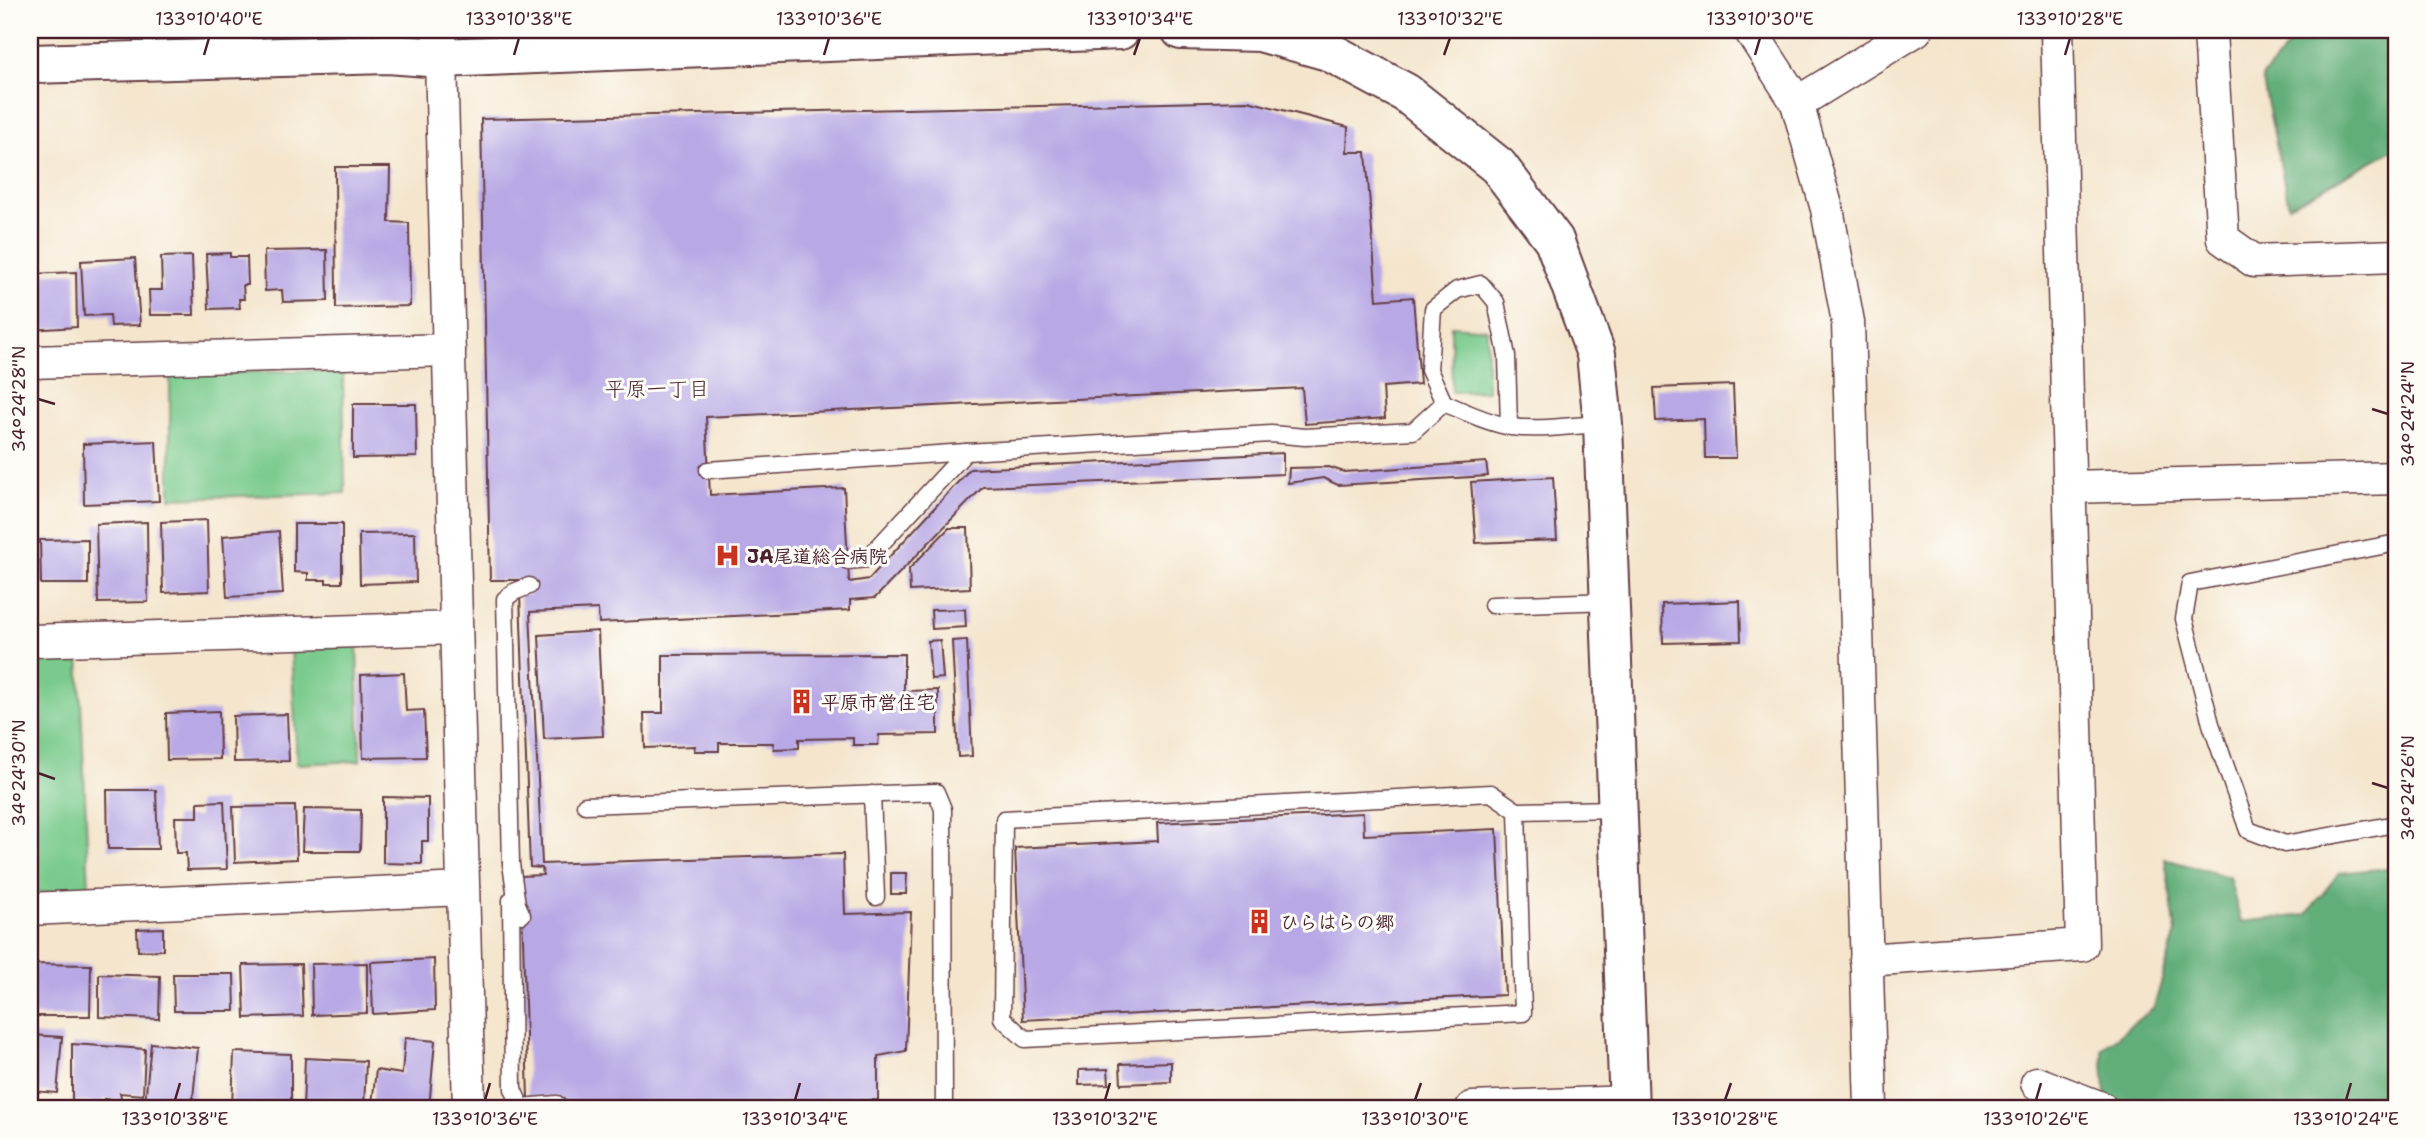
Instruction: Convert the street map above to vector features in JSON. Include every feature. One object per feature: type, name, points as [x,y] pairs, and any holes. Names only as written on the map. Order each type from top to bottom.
[{"type":"street","points":[[30,64],[388,54],[440,44],[1120,30]]},
{"type":"street","points":[[1181,30],[1260,32],[1331,41],[1406,93],[1497,166],[1554,240],[1595,354],[1604,424],[1628,1105],[1472,1108]]},
{"type":"street","points":[[1749,30],[1797,103],[1827,209],[1848,322],[1871,1108]]},
{"type":"street","points":[[1797,103],[1916,30]]},
{"type":"street","points":[[1866,960],[2082,945],[2057,30]]},
{"type":"street","points":[[2208,30],[2223,239],[2254,261],[2397,256]]},
{"type":"street","points":[[440,44],[469,1108]]},
{"type":"street","points":[[30,362],[449,350]]},
{"type":"street","points":[[2070,487],[2397,478]]},
{"type":"street","points":[[30,641],[456,628]]},
{"type":"street","points":[[30,909],[463,889]]},
{"type":"street","points":[[2037,1083],[2101,1108]]},
{"type":"lane","points":[[1509,426],[1507,356],[1496,302],[1481,284],[1457,290],[1433,309],[1429,370],[1444,403],[1481,419],[1509,426],[1525,428],[1604,424]]},
{"type":"lane","points":[[708,470],[1271,435],[1305,437],[1413,431],[1444,403]]},
{"type":"lane","points":[[848,561],[867,559],[966,452]]},
{"type":"lane","points":[[2396,824],[2285,844],[2248,830],[2211,724],[2184,619],[2190,583],[2397,543]]},
{"type":"lane","points":[[529,586],[505,599],[513,1089],[520,1107],[557,1104]]},
{"type":"lane","points":[[1492,605],[1610,601]]},
{"type":"lane","points":[[585,805],[936,792],[943,809],[944,1108]]},
{"type":"lane","points":[[1517,811],[1522,1013],[1025,1039],[1002,1018],[1004,819],[1491,793],[1517,811],[1617,809]]},
{"type":"lane","points":[[872,794],[876,897]]},
{"type":"lane","points":[[511,864],[517,904],[522,915]]},
{"type":"green space","points":[[2302,30],[2397,30],[2397,148],[2289,206],[2262,77]]},
{"type":"green space","points":[[1451,326],[1487,329],[1487,391],[1452,392]]},
{"type":"green space","points":[[343,370],[345,493],[170,498],[170,374]]},
{"type":"green space","points":[[357,645],[360,761],[297,764],[291,648]]},
{"type":"green space","points":[[79,655],[89,890],[30,893],[30,657]]},
{"type":"green space","points":[[2165,859],[2229,877],[2241,922],[2306,915],[2339,873],[2397,867],[2397,1108],[2115,1108],[2106,1104],[2102,1049],[2154,1007],[2176,932]]},
{"type":"building","name":"JA尾道総合病院","points":[[1248,101],[1348,127],[1347,152],[1366,152],[1377,300],[1413,297],[1420,384],[1383,387],[1385,418],[1305,424],[1302,388],[706,417],[710,495],[844,488],[849,582],[869,579],[970,469],[1283,453],[1283,474],[983,487],[875,598],[850,600],[850,610],[599,623],[598,609],[530,612],[542,864],[843,854],[845,914],[911,912],[906,1051],[878,1056],[878,1100],[690,1108],[557,1108],[556,1097],[528,1098],[521,876],[543,875],[542,868],[530,867],[520,595],[529,595],[528,580],[490,580],[481,119]]},
{"type":"building","points":[[335,167],[390,167],[389,222],[409,223],[410,306],[336,308]]},
{"type":"building","points":[[327,250],[328,301],[283,302],[282,290],[265,291],[264,251]]},
{"type":"building","points":[[230,253],[230,257],[247,257],[248,285],[243,285],[244,299],[239,299],[240,308],[209,309],[206,254]]},
{"type":"building","points":[[192,256],[194,315],[150,315],[149,290],[162,290],[161,257]]},
{"type":"building","points":[[135,258],[140,325],[111,326],[110,315],[84,316],[81,261]]},
{"type":"building","points":[[76,272],[77,327],[30,330],[30,274]]},
{"type":"building","points":[[1733,385],[1736,458],[1705,458],[1704,419],[1656,421],[1654,388]]},
{"type":"building","points":[[353,404],[416,404],[417,457],[353,458]]},
{"type":"building","points":[[156,441],[159,501],[84,504],[83,444]]},
{"type":"building","points":[[1486,462],[1488,476],[1338,485],[1323,478],[1288,483],[1289,468],[1329,467],[1344,472]]},
{"type":"building","points":[[1553,477],[1557,540],[1476,543],[1471,482]]},
{"type":"building","points":[[207,520],[209,591],[163,593],[161,522]]},
{"type":"building","points":[[147,522],[148,602],[98,603],[96,524]]},
{"type":"building","points":[[294,524],[342,524],[342,583],[308,580],[308,573],[294,572]]},
{"type":"building","points":[[949,528],[968,528],[970,588],[910,591],[909,569]]},
{"type":"building","points":[[279,531],[283,594],[227,597],[223,536]]},
{"type":"building","points":[[415,533],[416,582],[360,584],[359,534]]},
{"type":"building","points":[[88,539],[88,584],[41,584],[40,540]]},
{"type":"building","points":[[1740,601],[1741,641],[1663,643],[1662,604]]},
{"type":"building","points":[[965,609],[966,627],[932,629],[931,610]]},
{"type":"building","points":[[598,631],[603,736],[544,739],[539,635]]},
{"type":"building","points":[[940,640],[943,678],[931,679],[928,641]]},
{"type":"building","points":[[967,640],[972,756],[958,757],[952,641]]},
{"type":"building","name":"平原市営住宅","points":[[904,654],[904,691],[938,690],[938,734],[879,735],[878,745],[853,745],[853,738],[799,739],[799,748],[774,749],[773,743],[719,743],[719,751],[694,751],[695,746],[645,748],[644,713],[663,713],[663,655]]},
{"type":"building","points":[[404,673],[406,711],[424,710],[426,757],[363,758],[361,675]]},
{"type":"building","points":[[219,711],[220,759],[167,760],[166,713]]},
{"type":"building","points":[[287,714],[289,761],[234,762],[233,716]]},
{"type":"building","points":[[107,790],[156,790],[158,849],[108,849]]},
{"type":"building","points":[[383,797],[428,798],[428,841],[422,841],[422,864],[383,863]]},
{"type":"building","points":[[224,801],[227,869],[187,870],[186,853],[176,853],[175,817],[198,817],[198,802]]},
{"type":"building","points":[[295,806],[297,859],[235,862],[233,807]]},
{"type":"building","points":[[304,809],[361,810],[360,851],[302,851]]},
{"type":"building","name":"ひらはらの郷","points":[[1363,813],[1364,835],[1497,829],[1505,995],[1023,1020],[1015,848],[1158,841],[1157,823]]},
{"type":"building","points":[[891,873],[907,873],[906,894],[891,894]]},
{"type":"building","points":[[163,928],[163,950],[138,951],[137,929]]},
{"type":"building","points":[[434,959],[435,1010],[373,1014],[371,962]]},
{"type":"building","points":[[367,963],[367,1013],[312,1015],[311,964]]},
{"type":"building","points":[[32,964],[91,965],[90,1016],[33,1016]]},
{"type":"building","points":[[301,964],[303,1016],[245,1018],[243,965]]},
{"type":"building","points":[[99,974],[160,976],[159,1019],[99,1017]]},
{"type":"building","points":[[173,974],[234,974],[235,1011],[174,1011]]},
{"type":"building","points":[[30,1035],[62,1037],[57,1093],[33,1091],[32,1104],[30,1104]]},
{"type":"building","points":[[405,1038],[435,1041],[429,1108],[397,1108],[372,1104],[376,1070],[402,1074]]},
{"type":"building","points":[[151,1043],[198,1048],[192,1108],[158,1108],[158,1103],[145,1103]]},
{"type":"building","points":[[72,1044],[145,1049],[143,1095],[120,1093],[122,1102],[104,1099],[103,1103],[72,1102]]},
{"type":"building","points":[[234,1052],[291,1054],[291,1108],[232,1108]]},
{"type":"building","points":[[305,1058],[366,1061],[364,1108],[303,1108]]},
{"type":"building","points":[[1171,1062],[1171,1082],[1121,1084],[1120,1064]]},
{"type":"building","points":[[1108,1069],[1109,1084],[1079,1085],[1079,1070]]},
{"type":"place","name":"JA尾道総合病院","points":[[727,556]]},
{"type":"place","name":"平原市営住宅","points":[[801,702]]},
{"type":"place","name":"ひらはらの郷","points":[[1260,922]]},
{"type":"district","name":"平原一丁目","points":[[657,389]]}]
